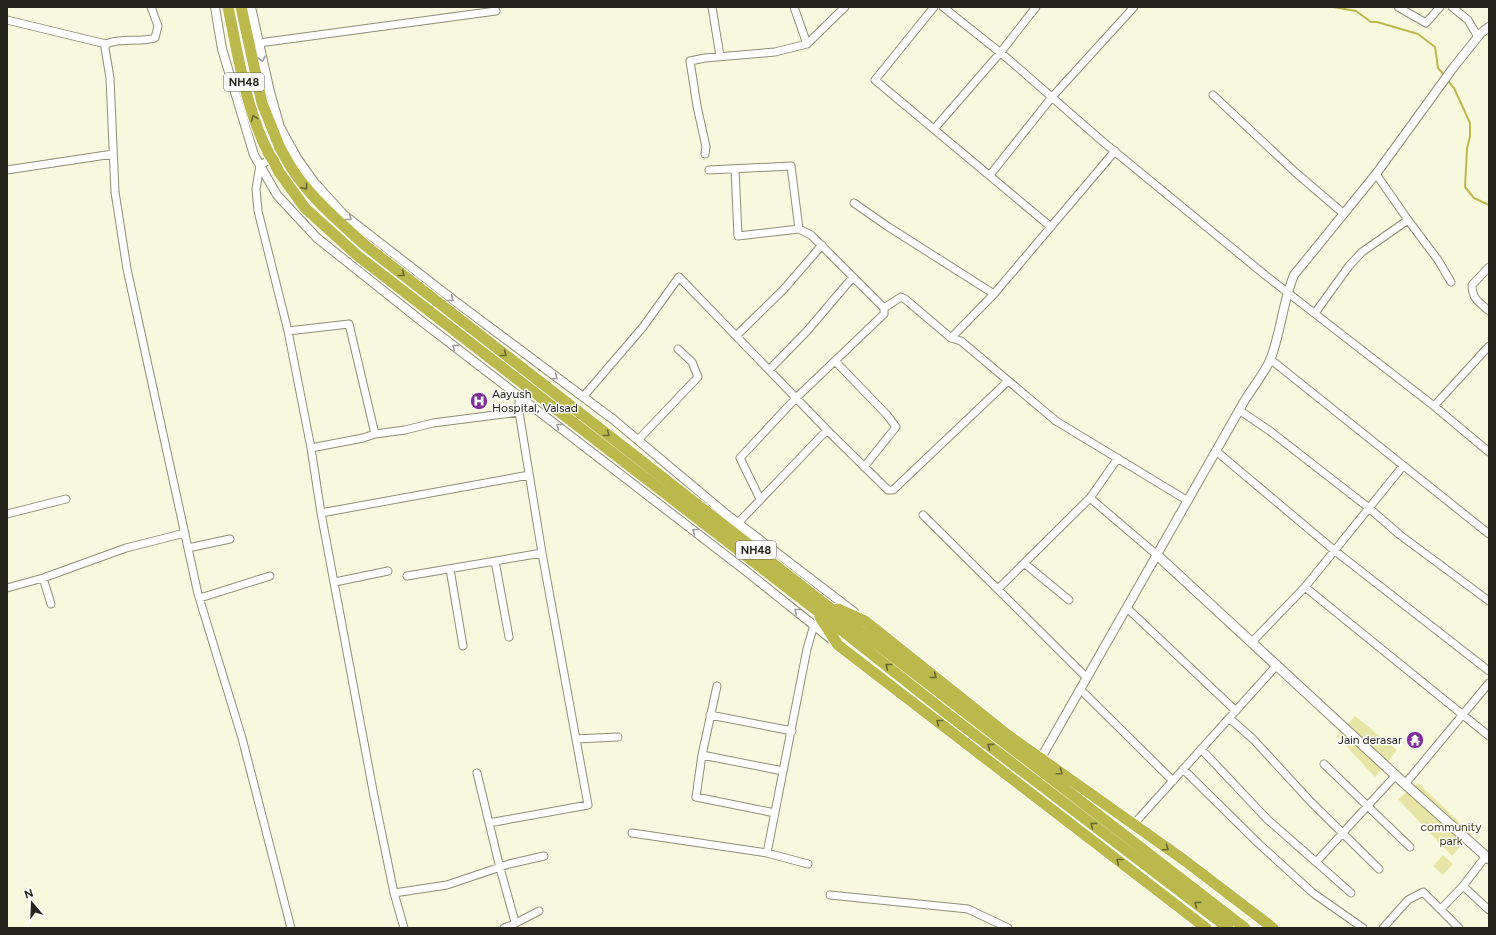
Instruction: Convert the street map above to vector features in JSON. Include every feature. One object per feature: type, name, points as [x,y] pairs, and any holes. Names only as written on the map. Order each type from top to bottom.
[{"type":"highway","name":"NH48","points":[[228,7],[250,109],[262,141],[279,172],[306,208],[358,256],[1176,874],[1245,928]]},
{"type":"highway","name":"NH48","points":[[241,7],[262,103],[285,151],[291,170],[316,201],[366,246],[640,460],[818,605],[945,712],[1228,928]]},
{"type":"highway","points":[[818,605],[865,621],[1009,736],[1187,863],[1273,928]]},
{"type":"highway","points":[[818,605],[838,645],[1206,928]]},
{"type":"highway","points":[[1176,874],[1187,863]]},
{"type":"main road","points":[[1157,555],[1276,666],[1488,858]]},
{"type":"street","points":[[7,20],[106,44],[115,40],[148,40],[155,38],[158,26],[151,7]]},
{"type":"street","points":[[215,7],[222,49],[254,155],[277,194],[317,238],[519,396],[746,570],[838,645]]},
{"type":"street","points":[[251,7],[285,151],[344,215],[456,302],[583,397],[638,440],[738,523],[865,621]]},
{"type":"street","points":[[712,7],[720,56]]},
{"type":"street","points":[[794,7],[807,44]]},
{"type":"street","points":[[706,154],[690,61],[720,56],[775,52],[807,44],[845,7]]},
{"type":"street","points":[[934,7],[875,80],[1051,226]]},
{"type":"street","points":[[943,7],[1000,52],[1115,151],[1287,292],[1434,406],[1489,452]]},
{"type":"street","points":[[934,129],[1000,52],[1036,7]]},
{"type":"street","points":[[990,175],[1052,97],[1134,7]]},
{"type":"street","points":[[1398,7],[1426,23],[1440,7]]},
{"type":"street","points":[[1452,7],[1468,20],[1478,36]]},
{"type":"street","points":[[259,43],[496,11]]},
{"type":"street","points":[[1041,758],[1239,410],[1270,359],[1284,312],[1287,292],[1294,275],[1376,174],[1436,90],[1478,36],[1489,27]]},
{"type":"street","points":[[106,44],[105,48],[110,78],[114,192],[128,269],[200,598],[242,738],[291,928]]},
{"type":"street","points":[[1213,95],[1295,172],[1344,214]]},
{"type":"street","points":[[260,165],[285,151]]},
{"type":"street","points":[[951,338],[994,294],[1115,151]]},
{"type":"street","points":[[7,170],[112,154]]},
{"type":"street","points":[[260,165],[256,188],[258,211],[288,331],[311,448],[321,512],[373,788],[394,893],[404,928]]},
{"type":"street","points":[[709,170],[791,166],[799,229]]},
{"type":"street","points":[[735,169],[738,236],[799,229],[812,235],[884,308],[884,314],[796,398],[740,458],[760,499]]},
{"type":"street","points":[[1376,174],[1438,260],[1451,282]]},
{"type":"street","points":[[854,203],[887,226],[994,294]]},
{"type":"street","points":[[1315,314],[1349,266],[1362,252],[1408,220]]},
{"type":"street","points":[[736,336],[784,289],[822,245]]},
{"type":"street","points":[[1489,267],[1472,285],[1472,292],[1475,298],[1489,311]]},
{"type":"street","points":[[583,397],[643,327],[679,277],[827,430],[888,490],[892,490],[1008,381]]},
{"type":"street","points":[[769,370],[807,331],[853,277]]},
{"type":"street","points":[[884,308],[901,297],[905,299],[951,338],[962,341],[1056,421],[1188,501]]},
{"type":"street","points":[[288,331],[349,324],[375,434]]},
{"type":"street","points":[[1434,406],[1489,346]]},
{"type":"street","points":[[638,440],[698,377],[692,362],[678,349]]},
{"type":"street","points":[[1270,359],[1489,533]]},
{"type":"street","points":[[835,361],[887,415],[896,427],[864,467]]},
{"type":"street","points":[[489,823],[588,805],[542,553],[519,412],[519,396]]},
{"type":"street","points":[[1239,410],[1270,431],[1369,508],[1400,535],[1489,601]]},
{"type":"street","points":[[311,448],[363,438],[375,434],[405,430],[433,423],[519,412]]},
{"type":"street","points":[[738,523],[827,430]]},
{"type":"street","points":[[640,460],[649,450]]},
{"type":"street","points":[[1216,451],[1335,551],[1489,671]]},
{"type":"street","points":[[998,589],[1090,498],[1118,458]]},
{"type":"street","points":[[1251,643],[1305,588],[1404,466]]},
{"type":"street","points":[[321,512],[529,475]]},
{"type":"street","points":[[1090,498],[1157,555]]},
{"type":"street","points":[[7,514],[66,499]]},
{"type":"street","points":[[924,515],[1087,678]]},
{"type":"street","points":[[7,588],[43,578],[126,548],[185,532]]},
{"type":"street","points":[[188,548],[230,539]]},
{"type":"street","points":[[407,576],[542,553]]},
{"type":"street","points":[[495,561],[509,638]]},
{"type":"street","points":[[1024,563],[1069,600]]},
{"type":"street","points":[[450,569],[462,646]]},
{"type":"street","points":[[335,582],[388,571]]},
{"type":"street","points":[[200,598],[270,576]]},
{"type":"street","points":[[43,578],[51,604]]},
{"type":"street","points":[[1305,588],[1489,736]]},
{"type":"street","points":[[1127,608],[1236,711]]},
{"type":"street","points":[[767,853],[807,649],[814,625]]},
{"type":"street","points":[[1133,825],[1276,666]]},
{"type":"street","points":[[1405,784],[1489,683]]},
{"type":"street","points":[[717,686],[702,755],[696,797],[775,813]]},
{"type":"street","points":[[1080,689],[1173,781]]},
{"type":"street","points":[[710,715],[792,731]]},
{"type":"street","points":[[1229,718],[1253,740],[1311,802],[1379,869]]},
{"type":"street","points":[[576,739],[618,737]]},
{"type":"street","points":[[1201,750],[1267,819],[1351,892]]},
{"type":"street","points":[[702,755],[783,771]]},
{"type":"street","points":[[1324,764],[1410,847]]},
{"type":"street","points":[[1183,769],[1259,844],[1313,893],[1363,928]]},
{"type":"street","points":[[478,773],[500,868],[515,922]]},
{"type":"street","points":[[1316,862],[1396,775]]},
{"type":"street","points":[[632,834],[767,853],[808,864]]},
{"type":"street","points":[[394,893],[447,885],[509,864],[544,856]]},
{"type":"street","points":[[1441,910],[1488,858]]},
{"type":"street","points":[[1463,886],[1489,910]]},
{"type":"street","points":[[1383,928],[1408,900],[1423,892],[1459,928]]},
{"type":"street","points":[[830,895],[968,909],[1008,928]]},
{"type":"street","points":[[504,928],[538,911]]},
{"type":"green space","points":[[1355,716],[1397,750],[1375,777],[1337,736]]},
{"type":"green space","name":"community park","points":[[1418,783],[1472,834],[1452,856],[1398,799]]},
{"type":"green space","points":[[1443,855],[1453,864],[1443,875],[1433,866]]},
{"type":"waterway","points":[[1333,7],[1356,11],[1371,22],[1377,22],[1418,34],[1435,47],[1438,68],[1445,76]]},
{"type":"waterway","points":[[1447,80],[1454,88],[1470,123],[1465,187],[1474,198],[1489,205]]},
{"type":"place","name":"Aayush Hospital, Valsad","points":[[479,401]]},
{"type":"place","name":"Jain derasar","points":[[1415,740]]}]
